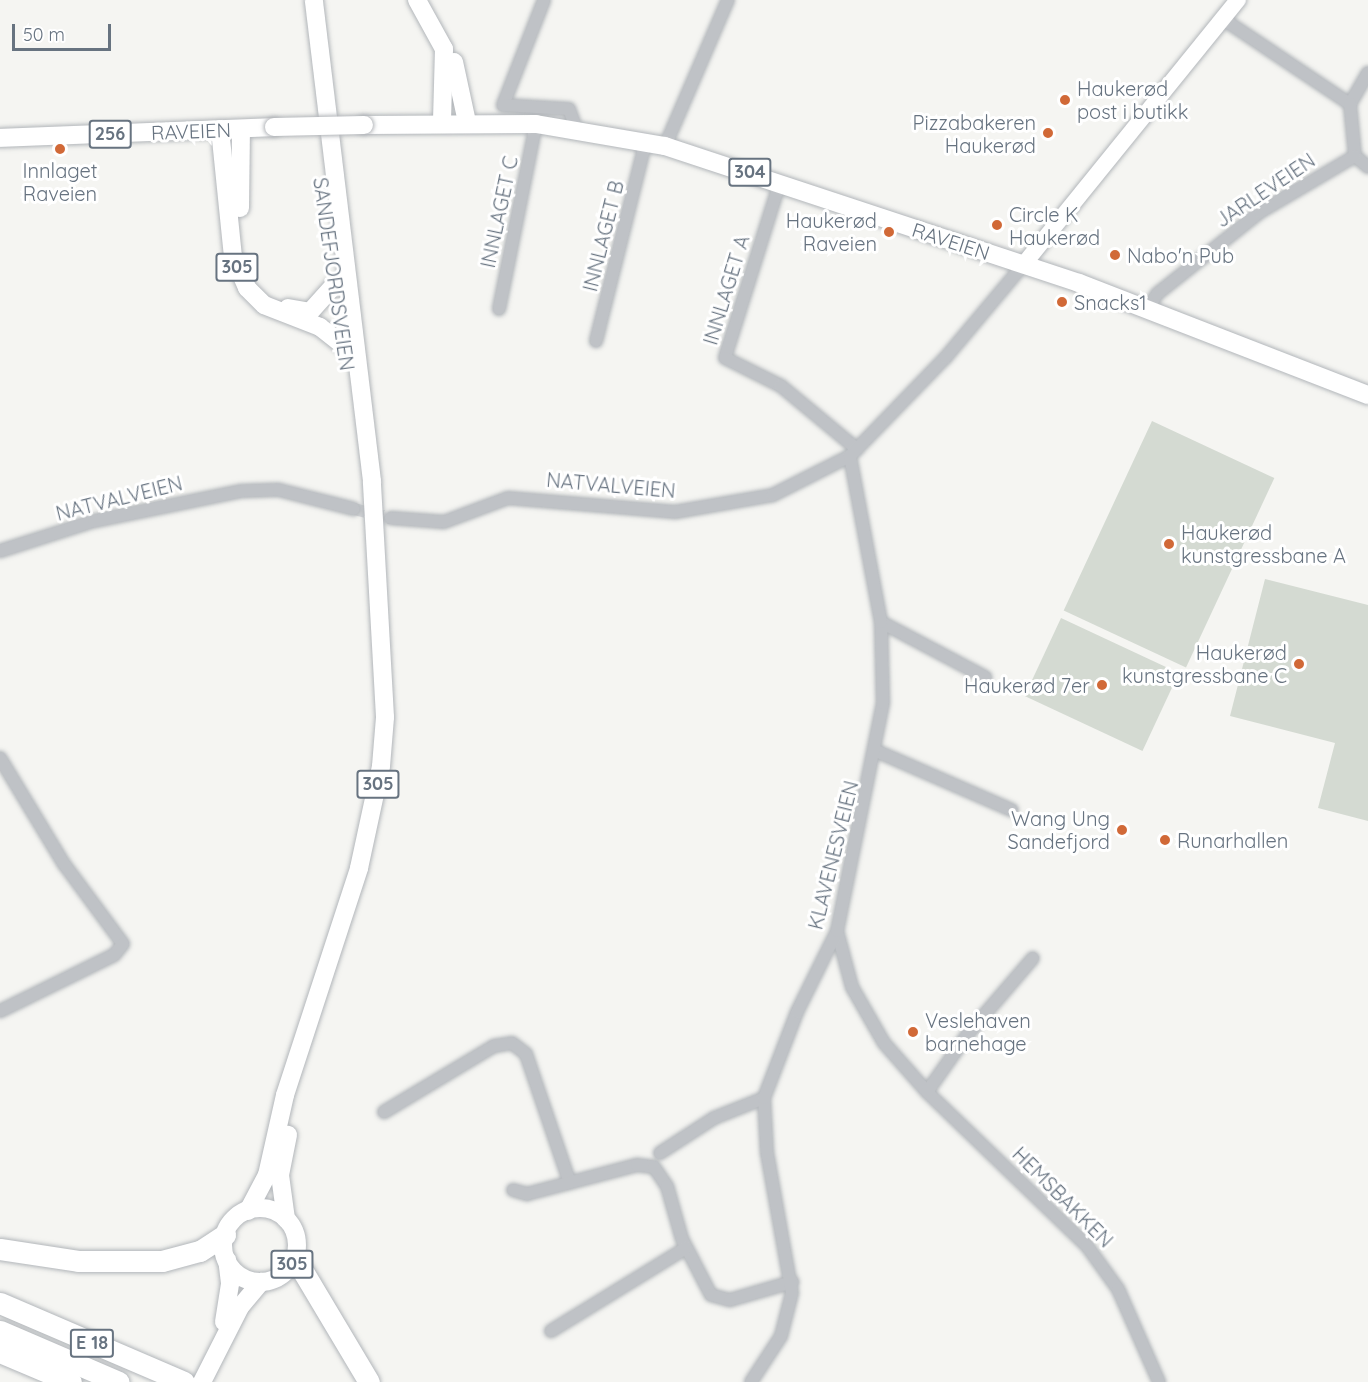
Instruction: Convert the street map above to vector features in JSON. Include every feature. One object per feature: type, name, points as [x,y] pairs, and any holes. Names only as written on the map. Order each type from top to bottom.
[{"type":"highway","points":[[0,1249],[78,1261],[162,1261],[200,1251],[225,1234]]},
{"type":"highway","points":[[295,1258],[369,1382]]},
{"type":"highway","name":"E 18","points":[[0,1303],[184,1382]]},
{"type":"highway","name":"E 18","points":[[0,1331],[119,1382]]},
{"type":"highway","name":"E 18","points":[[0,1352],[71,1382]]},
{"type":"main road","name":"SANDEFJORDSVEIEN","points":[[302,0],[335,284],[376,547]]},
{"type":"main road","name":"SANDEFJORDSVEIEN","points":[[248,1211],[267,1175],[313,1012],[359,868],[381,766],[385,663],[376,547],[314,0]]},
{"type":"main road","name":"305","points":[[316,26],[322,0]]},
{"type":"main road","points":[[417,0],[444,49],[442,122]]},
{"type":"main road","points":[[428,0],[450,38],[467,122]]},
{"type":"main road","name":"RAVEIEN","points":[[0,138],[467,122],[576,128],[646,141],[780,182],[1024,264],[1148,309],[1368,395]]},
{"type":"main road","name":"305","points":[[220,129],[239,274],[264,305],[321,327],[344,346]]},
{"type":"main road","name":"305","points":[[241,129],[240,213],[249,276],[271,301],[295,312],[310,312],[335,284]]},
{"type":"main road","name":"SANDEFJORDSVEIEN","points":[[286,1219],[280,1175],[313,1012]]},
{"type":"main road","points":[[248,1211],[268,1209],[286,1219]]},
{"type":"main road","name":"305","points":[[219,1344],[229,1303],[225,1234],[248,1211]]},
{"type":"main road","name":"305","points":[[227,1260],[244,1278],[261,1282],[278,1278],[295,1258],[296,1237],[286,1219]]},
{"type":"main road","name":"305","points":[[202,1382],[219,1344],[261,1282]]},
{"type":"street","points":[[544,0],[503,105],[569,109],[576,128]]},
{"type":"street","points":[[665,146],[728,0]]},
{"type":"street","points":[[1024,264],[1238,0]]},
{"type":"street","points":[[1223,19],[1350,104]]},
{"type":"street","points":[[1368,73],[1350,104],[1355,156],[1368,167]]},
{"type":"street","name":"INNLAGET C","points":[[499,309],[536,124]]},
{"type":"street","name":"INNLAGET B","points":[[596,341],[646,141]]},
{"type":"street","name":"JARLEVEIEN","points":[[1148,309],[1157,294],[1260,212],[1355,156]]},
{"type":"street","name":"INNLAGET A","points":[[780,182],[725,358],[781,386],[854,453]]},
{"type":"street","name":"NATVALVEIEN","points":[[391,518],[444,522],[508,498],[642,511],[709,510],[773,495],[854,453],[946,357],[1024,264]]},
{"type":"street","name":"KLAVENESVEIEN","points":[[750,1382],[781,1336],[792,1282],[767,1153],[764,1098],[797,1012],[837,931],[844,882],[876,751],[883,703],[881,622],[854,453]]},
{"type":"street","name":"NATVALVEIEN","points":[[0,551],[94,521],[242,491],[279,490],[354,509]]},
{"type":"street","points":[[881,622],[985,677]]},
{"type":"street","points":[[876,751],[1012,810]]},
{"type":"street","points":[[0,758],[64,864],[123,944],[114,955],[0,1011]]},
{"type":"street","name":"HEMSBAKKEN","points":[[837,931],[844,963],[867,1017],[927,1092],[1098,1258],[1131,1314],[1159,1382]]},
{"type":"street","points":[[927,1092],[967,1035],[1033,958]]},
{"type":"street","points":[[384,1112],[494,1046],[512,1043],[526,1054],[570,1183]]},
{"type":"street","points":[[660,1153],[714,1118],[764,1098]]},
{"type":"street","points":[[513,1190],[526,1194],[637,1165],[654,1167],[667,1186],[686,1248],[700,1282],[715,1299],[730,1300],[792,1282]]},
{"type":"street","points":[[551,1331],[686,1248]]},
{"type":"shaded area","name":"Haukerød kunstgressbane A","points":[[1152,421],[1274,478],[1186,667],[1064,610]]},
{"type":"shaded area","name":"Haukerød kunstgressbane C","points":[[1265,579],[1368,605],[1368,821],[1318,808],[1335,743],[1230,716]]},
{"type":"shaded area","name":"Haukerød 7er","points":[[1061,618],[1179,673],[1142,751],[1025,696]]},
{"type":"tunnel","points":[[354,509],[391,518]]},
{"type":"place","name":"Haukerød post i butikk","points":[[1065,100]]},
{"type":"place","name":"Pizzabakeren Haukerød","points":[[1048,133]]},
{"type":"place","name":"Innlaget Raveien","points":[[60,149]]},
{"type":"place","name":"Circle K Haukerød","points":[[997,225]]},
{"type":"place","name":"Haukerød Raveien","points":[[889,232]]},
{"type":"place","name":"Nabo'n Pub","points":[[1115,255]]},
{"type":"place","name":"Snacks1","points":[[1062,302]]},
{"type":"place","name":"Haukerød kunstgressbane A","points":[[1169,544]]},
{"type":"place","name":"Haukerød kunstgressbane C","points":[[1299,664]]},
{"type":"place","name":"Haukerød 7er","points":[[1102,685]]},
{"type":"place","name":"Wang Ung Sandefjord","points":[[1122,830]]},
{"type":"place","name":"Runarhallen","points":[[1165,840]]},
{"type":"place","name":"Veslehaven barnehage","points":[[913,1032]]}]
